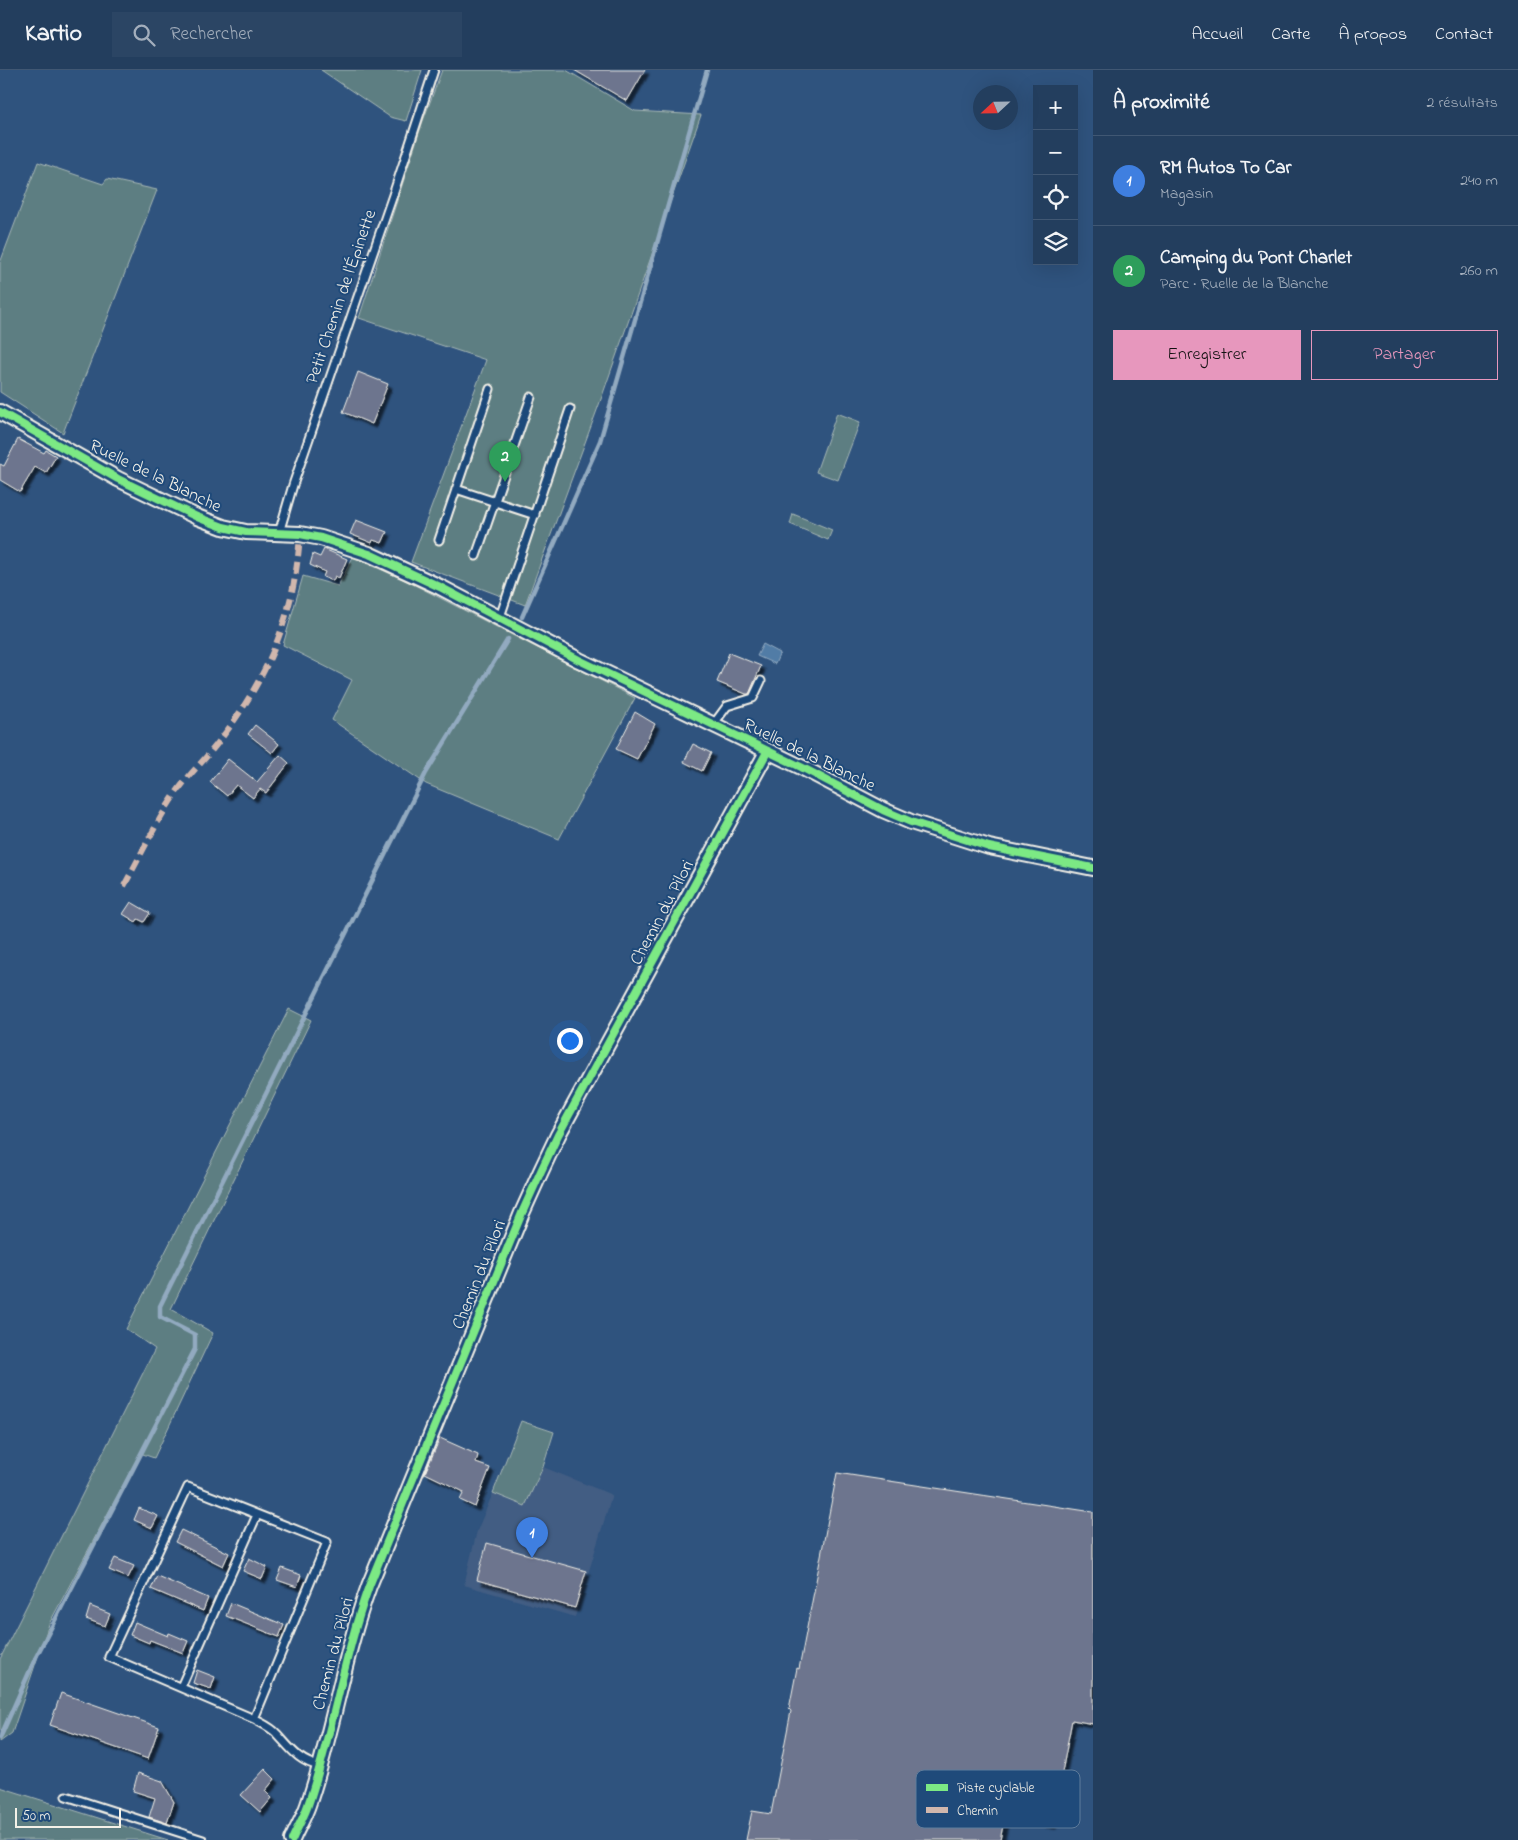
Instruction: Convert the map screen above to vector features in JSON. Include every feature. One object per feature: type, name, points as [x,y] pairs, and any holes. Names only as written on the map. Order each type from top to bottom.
[{"type":"street","name":"Ruelle de la Blanche","points":[[0,412],[118,479],[196,517],[240,531],[321,538],[369,554],[421,578],[579,660],[801,767],[883,810],[946,835],[989,848],[1093,868]]},
{"type":"street","name":"Chemin du Pilori","points":[[292,1840],[307,1806],[320,1766],[352,1636],[369,1586],[522,1214],[558,1135],[767,752]]},
{"type":"lane","name":"Petit Chemin de l'Épinette","points":[[278,533],[434,70]]},
{"type":"lane","points":[[439,540],[490,389]]},
{"type":"lane","points":[[476,556],[531,397]]},
{"type":"lane","points":[[500,618],[570,409]]},
{"type":"lane","points":[[456,490],[535,514]]},
{"type":"lane","points":[[713,726],[727,706],[753,698],[761,681]]},
{"type":"lane","points":[[254,1719],[327,1542],[188,1487],[109,1656],[254,1719],[276,1732],[288,1748],[311,1764],[320,1766]]},
{"type":"lane","points":[[181,1687],[257,1515]]},
{"type":"lane","points":[[66,1796],[203,1840]]},
{"type":"shaded area","points":[[763,644],[780,653],[775,664],[757,656]]},
{"type":"shaded area","points":[[543,1467],[612,1495],[575,1617],[464,1585],[477,1531],[493,1493],[525,1506]]},
{"type":"green space","points":[[321,70],[422,70],[406,121],[390,117]]},
{"type":"green space","points":[[442,70],[566,70],[635,111],[701,115],[600,402],[525,605],[411,562],[486,360],[359,318],[423,121]]},
{"type":"green space","points":[[38,162],[103,184],[107,179],[157,190],[63,433],[0,392],[0,263]]},
{"type":"green space","points":[[837,413],[860,422],[838,480],[816,472]]},
{"type":"green space","points":[[793,514],[832,530],[828,540],[790,524]]},
{"type":"green space","points":[[353,557],[407,581],[635,698],[559,839],[426,784],[332,720],[352,680],[283,645],[303,576],[338,586]]},
{"type":"green space","points":[[289,1009],[311,1020],[171,1309],[213,1333],[154,1458],[140,1453],[49,1624],[12,1733],[0,1742],[0,1659],[155,1349],[126,1329]]},
{"type":"green space","points":[[521,1421],[554,1432],[543,1467],[525,1506],[493,1493]]},
{"type":"green space","points":[[0,1787],[168,1840],[0,1840]]},
{"type":"building","points":[[574,70],[645,70],[627,101]]},
{"type":"building","points":[[358,372],[388,384],[372,424],[343,412]]},
{"type":"building","points":[[18,439],[44,453],[46,450],[56,456],[46,473],[35,467],[20,492],[0,480],[0,464],[4,466]]},
{"type":"building","points":[[356,520],[387,532],[382,543],[373,540],[372,543],[350,534]]},
{"type":"building","points":[[324,549],[347,559],[339,578],[335,576],[333,581],[323,577],[325,572],[310,565],[313,554],[320,557]]},
{"type":"building","points":[[729,653],[761,666],[749,694],[717,682]]},
{"type":"building","points":[[635,712],[655,724],[637,759],[616,749]]},
{"type":"building","points":[[255,725],[279,744],[272,753],[248,734]]},
{"type":"building","points":[[693,744],[711,753],[702,771],[684,762]]},
{"type":"building","points":[[280,755],[289,763],[266,793],[260,789],[253,798],[236,785],[227,796],[210,782],[228,759],[257,782]]},
{"type":"building","points":[[131,902],[150,913],[144,922],[138,919],[136,922],[123,914]]},
{"type":"building","points":[[440,1438],[478,1455],[476,1463],[490,1468],[475,1507],[460,1500],[464,1492],[425,1473]]},
{"type":"building","points":[[837,1473],[1093,1512],[1093,1724],[1072,1720],[1062,1770],[916,1770],[916,1828],[1002,1828],[1000,1840],[746,1840],[752,1811],[771,1814],[791,1711],[789,1709],[797,1668],[799,1669]]},
{"type":"building","points":[[139,1508],[158,1516],[152,1528],[134,1520]]},
{"type":"building","points":[[181,1530],[229,1553],[223,1566],[175,1542]]},
{"type":"building","points":[[487,1543],[586,1571],[575,1608],[477,1580]]},
{"type":"building","points":[[115,1558],[134,1566],[128,1578],[109,1570]]},
{"type":"building","points":[[249,1558],[267,1567],[262,1579],[243,1571]]},
{"type":"building","points":[[282,1568],[301,1575],[297,1587],[277,1580]]},
{"type":"building","points":[[157,1576],[208,1598],[203,1611],[151,1589]]},
{"type":"building","points":[[231,1603],[284,1625],[279,1637],[226,1616]]},
{"type":"building","points":[[90,1606],[110,1614],[105,1626],[86,1619]]},
{"type":"building","points":[[135,1622],[168,1636],[169,1633],[188,1641],[183,1653],[150,1640],[149,1643],[130,1635]]},
{"type":"building","points":[[197,1670],[215,1677],[211,1689],[193,1683]]},
{"type":"building","points":[[61,1693],[159,1727],[148,1759],[50,1725]]},
{"type":"building","points":[[265,1769],[275,1779],[265,1791],[272,1798],[260,1812],[241,1795]]},
{"type":"building","points":[[138,1773],[162,1781],[174,1802],[167,1823],[149,1817],[155,1798],[133,1791]]},
{"type":"waterway","points":[[522,617],[600,441],[707,70]]},
{"type":"waterway","points":[[0,1738],[36,1657],[195,1349],[195,1335],[160,1317],[160,1306],[426,773],[508,639]]},
{"type":"marked path","points":[[124,886],[169,804],[181,786],[215,747],[237,716],[265,668],[276,644],[292,592],[300,534]]},
{"type":"cycle path","points":[[0,412],[118,479],[197,517],[223,527],[246,532],[300,534],[321,538],[369,554],[440,587],[579,660],[911,822],[989,847],[1093,868]]},
{"type":"cycle path","points":[[292,1840],[317,1778],[352,1640],[369,1586],[522,1213],[558,1135],[767,752]]},
{"type":"place","name":"Camping du Pont Charlet","points":[[505,482]]},
{"type":"place","name":"RM Autos To Car","points":[[532,1558]]}]
